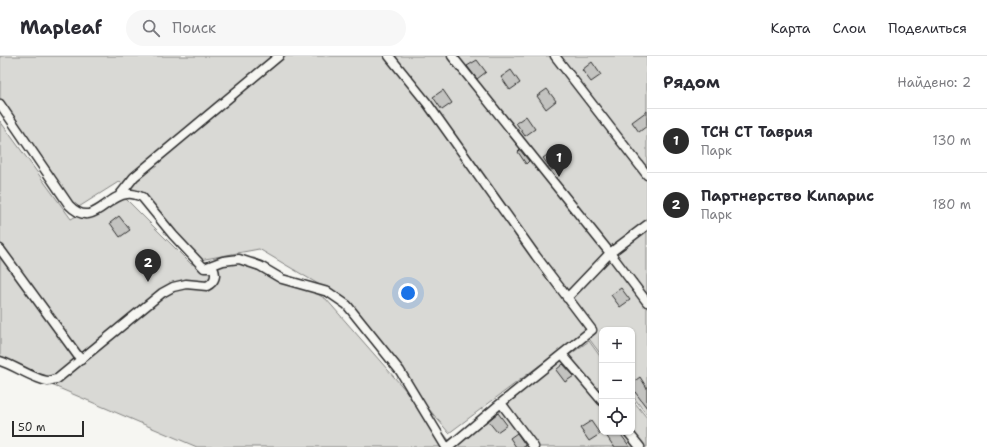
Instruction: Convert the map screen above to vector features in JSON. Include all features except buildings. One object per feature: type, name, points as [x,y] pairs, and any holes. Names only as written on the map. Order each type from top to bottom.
[{"type":"street","points":[[119,196],[134,177],[279,56]]},
{"type":"street","points":[[204,268],[223,261],[240,259],[260,266],[282,278],[328,292],[347,305],[400,371],[448,447],[592,330],[536,256],[427,103],[389,56]]},
{"type":"street","points":[[452,56],[610,253],[647,302]]},
{"type":"street","points":[[555,56],[647,176]]},
{"type":"street","points":[[0,104],[73,209],[79,213],[91,213],[119,196],[135,194],[142,197],[173,235],[204,268],[213,268],[214,271],[214,278],[210,284],[203,287],[186,284],[173,286],[162,293],[57,379],[48,381],[40,379],[8,363],[0,361]]},
{"type":"street","points":[[567,298],[610,253],[647,225]]},
{"type":"street","points":[[0,249],[81,360]]},
{"type":"street","points":[[562,354],[600,399]]},
{"type":"street","points":[[501,403],[534,447]]},
{"type":"street","points":[[630,435],[640,447]]},
{"type":"shaded area","points":[[0,56],[647,56],[647,415],[635,399],[635,327],[599,327],[599,352],[584,332],[449,433],[330,291],[259,249],[200,260],[120,181],[74,210],[0,103]]},
{"type":"shaded area","points":[[0,121],[71,219],[119,192],[191,264],[254,258],[326,299],[449,440],[589,341],[599,355],[599,435],[635,435],[635,403],[647,418],[647,447],[197,447],[0,363]]},
{"type":"place","name":"ТСН СТ Таврия","points":[[559,177]]},
{"type":"place","name":"Партнерство Кипарис","points":[[148,282]]}]
